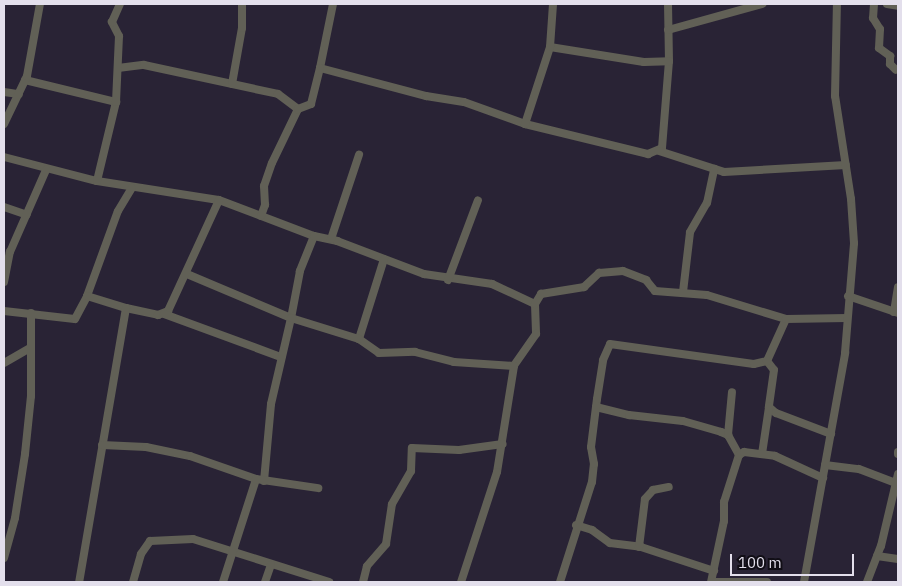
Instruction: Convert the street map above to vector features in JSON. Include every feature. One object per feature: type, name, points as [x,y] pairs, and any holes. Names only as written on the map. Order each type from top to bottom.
[{"type":"street","points":[[4,124],[25,80],[40,4]]},
{"type":"street","points":[[98,181],[116,102],[119,36],[112,22],[120,4]]},
{"type":"street","points":[[232,84],[242,28],[242,4]]},
{"type":"street","points":[[261,216],[265,205],[264,186],[272,163],[298,109],[311,104],[333,4]]},
{"type":"street","points":[[525,124],[550,47],[553,4]]},
{"type":"street","points":[[659,151],[669,61],[668,4]]},
{"type":"street","points":[[668,30],[762,4]]},
{"type":"street","points":[[804,582],[845,353],[848,296],[854,243],[846,165],[835,96],[837,4]]},
{"type":"street","points":[[874,4],[873,18],[880,29],[879,48],[890,56],[890,64],[896,70]]},
{"type":"street","points":[[887,4],[898,6]]},
{"type":"street","points":[[550,47],[644,62],[669,61]]},
{"type":"street","points":[[118,68],[144,65],[278,94],[298,109]]},
{"type":"street","points":[[320,68],[426,96],[464,102],[525,124],[636,153],[659,151],[724,172],[846,165]]},
{"type":"street","points":[[25,80],[116,102]]},
{"type":"street","points":[[4,92],[19,94]]},
{"type":"street","points":[[331,239],[359,155]]},
{"type":"street","points":[[4,157],[46,170],[132,188],[219,200],[314,236],[331,239],[448,280],[492,284],[535,304]]},
{"type":"street","points":[[684,292],[690,232],[707,202],[714,169]]},
{"type":"street","points":[[4,282],[10,252],[46,170]]},
{"type":"street","points":[[4,311],[75,319],[87,296],[118,211],[132,188]]},
{"type":"street","points":[[164,314],[172,306],[219,200]]},
{"type":"street","points":[[448,280],[478,200]]},
{"type":"street","points":[[4,207],[27,215]]},
{"type":"street","points":[[223,582],[260,480],[271,404],[300,271],[314,236]]},
{"type":"street","points":[[359,338],[384,259]]},
{"type":"street","points":[[461,582],[497,472],[514,366],[536,334],[535,304],[541,294],[584,287],[599,273],[622,271],[646,280],[655,291],[707,295],[786,320],[847,318]]},
{"type":"street","points":[[187,274],[290,318],[359,338],[379,353],[415,352],[454,362],[514,366]]},
{"type":"street","points":[[848,296],[896,313],[898,287]]},
{"type":"street","points":[[87,296],[126,308],[164,314],[281,357]]},
{"type":"street","points":[[79,582],[126,308]]},
{"type":"street","points":[[4,558],[15,518],[25,454],[31,396],[31,313]]},
{"type":"street","points":[[767,361],[786,320]]},
{"type":"street","points":[[560,582],[576,525],[592,482],[594,464],[591,447],[596,407],[603,360],[610,344],[754,364],[767,361]]},
{"type":"street","points":[[4,364],[30,348]]},
{"type":"street","points":[[762,454],[774,370],[767,361]]},
{"type":"street","points":[[732,392],[728,435],[739,456]]},
{"type":"street","points":[[596,407],[629,415],[683,421],[728,435]]},
{"type":"street","points":[[769,407],[776,413],[831,434]]},
{"type":"street","points":[[363,582],[367,566],[386,544],[392,504],[411,471],[412,448],[459,450],[503,444]]},
{"type":"street","points":[[102,445],[146,447],[190,456],[260,480],[318,488]]},
{"type":"street","points":[[711,582],[724,521],[724,502],[739,456],[744,452],[775,456],[823,478]]},
{"type":"street","points":[[825,465],[859,469],[897,478],[877,556],[867,582]]},
{"type":"street","points":[[639,547],[645,499],[653,490],[669,487]]},
{"type":"street","points":[[576,525],[592,530],[610,543],[639,547],[714,571]]},
{"type":"street","points":[[133,582],[141,554],[150,541],[193,539],[232,554],[329,582]]},
{"type":"street","points":[[877,556],[898,559]]},
{"type":"street","points":[[265,582],[271,564]]},
{"type":"street","points":[[716,582],[767,582]]}]
